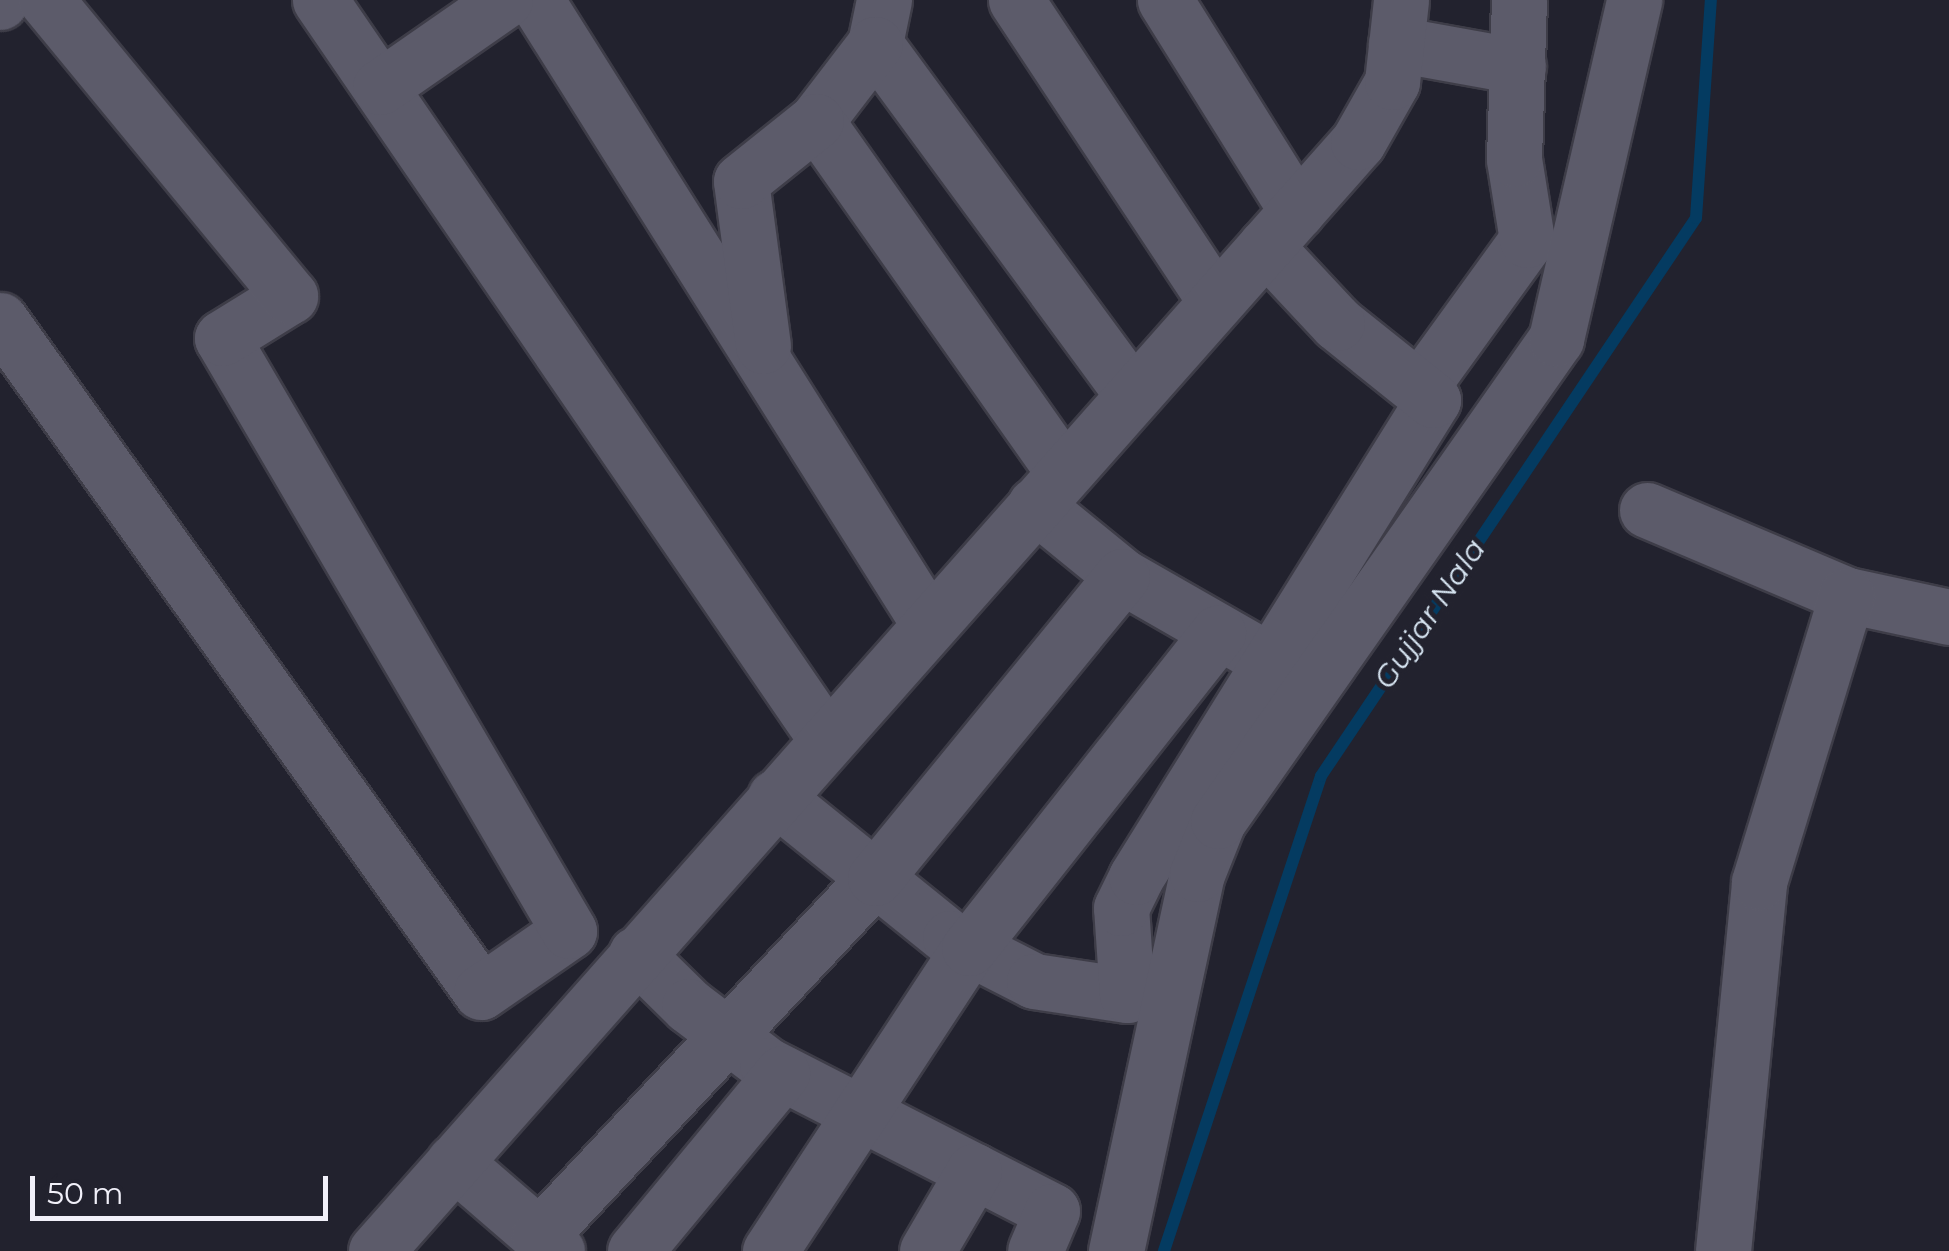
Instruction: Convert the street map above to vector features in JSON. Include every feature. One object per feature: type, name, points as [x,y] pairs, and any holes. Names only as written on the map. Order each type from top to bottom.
[{"type":"street","points":[[0,320],[481,992],[570,931],[222,338],[290,296],[46,0]]},
{"type":"street","points":[[320,0],[826,739]]},
{"type":"street","points":[[380,88],[506,0]]},
{"type":"street","points":[[536,0],[929,624]]},
{"type":"street","points":[[1016,0],[1216,302]]},
{"type":"street","points":[[774,797],[970,948],[1034,981],[1128,996],[1122,908],[1433,400],[1337,323],[1281,229],[1165,0]]},
{"type":"street","points":[[1419,388],[1527,240],[1514,158],[1519,0]]},
{"type":"street","points":[[1116,1251],[1197,874],[1218,822],[1556,339],[1634,0]]},
{"type":"street","points":[[766,364],[740,181],[816,120],[880,22],[1132,395]]},
{"type":"street","points":[[376,1251],[774,797],[1358,142],[1392,82],[1398,22],[1518,66]]},
{"type":"street","points":[[816,120],[1049,488],[1122,576],[1272,660]]},
{"type":"street","points":[[1647,510],[1847,594],[1949,618]]},
{"type":"street","points":[[454,1162],[548,1244],[728,1038],[875,878],[1122,576]]},
{"type":"street","points":[[1724,1251],[1759,882],[1847,594]]},
{"type":"street","points":[[770,1251],[970,948],[1218,632]]},
{"type":"street","points":[[636,954],[728,1038],[782,1072],[1052,1211],[1035,1251]]},
{"type":"street","points":[[635,1251],[782,1072]]},
{"type":"street","points":[[927,1251],[974,1171]]},
{"type":"waterway","name":"Gujjar Nala","points":[[1164,1251],[1321,776],[1696,218],[1711,0]]}]
